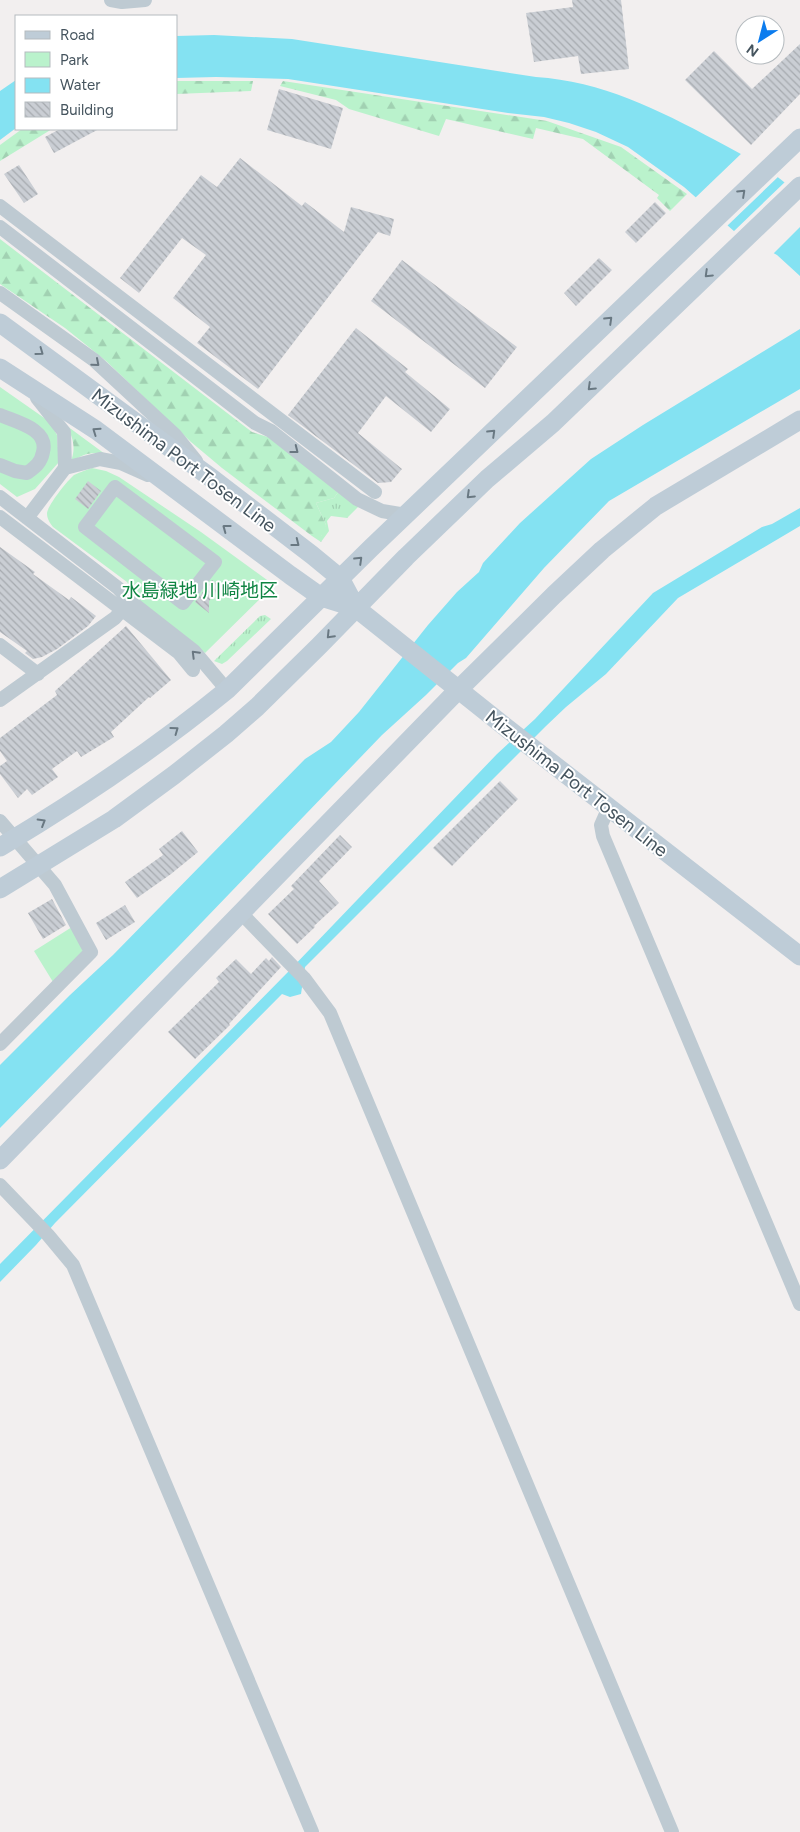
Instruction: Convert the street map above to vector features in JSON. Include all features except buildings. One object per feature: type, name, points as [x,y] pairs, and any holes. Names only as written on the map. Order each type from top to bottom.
[{"type":"street","points":[[111,0],[122,2],[145,0]]},
{"type":"street","points":[[7,843],[90,792],[227,690],[340,578],[800,138]]},
{"type":"street","points":[[0,889],[114,819],[226,734],[271,693],[401,562],[487,479],[553,423],[799,188]]},
{"type":"street","points":[[0,206],[375,492]]},
{"type":"street","points":[[0,227],[255,423],[271,431],[357,499],[382,511],[406,515]]},
{"type":"street","points":[[0,293],[94,360],[175,435],[210,477]]},
{"type":"street","name":"Mizushima Port Tosen Line","points":[[0,323],[210,477],[340,578],[356,608]]},
{"type":"street","name":"Mizushima Port Tosen Line","points":[[0,368],[96,430],[321,597],[356,608],[529,746],[800,956]]},
{"type":"street","points":[[27,387],[45,406],[64,432],[65,468],[28,518]]},
{"type":"street","points":[[0,416],[23,424],[40,435],[44,448],[42,459],[37,466],[26,473],[0,464]]},
{"type":"street","points":[[0,1160],[240,912],[453,686],[602,550],[656,506],[800,420]]},
{"type":"street","points":[[65,468],[100,459],[120,463],[166,483]]},
{"type":"street","points":[[115,487],[215,562],[183,603],[85,527],[115,487]]},
{"type":"street","points":[[0,497],[118,588],[126,606],[179,653],[193,670]]},
{"type":"street","points":[[0,518],[194,651],[227,690]]},
{"type":"street","points":[[0,700],[115,618],[126,606]]},
{"type":"street","points":[[0,645],[36,675]]},
{"type":"street","points":[[0,649],[36,675]]},
{"type":"street","points":[[609,807],[601,825],[603,836],[800,1304]]},
{"type":"street","points":[[0,821],[7,843],[39,866],[55,886],[91,952],[0,1044]]},
{"type":"street","points":[[240,912],[304,978],[330,1013],[672,1832]]},
{"type":"street","points":[[0,1185],[38,1224],[73,1265],[312,1832]]},
{"type":"green space","points":[[178,81],[253,81],[251,91],[178,94]]},
{"type":"green space","points":[[283,81],[547,121],[621,147],[687,194],[670,211],[657,198],[659,195],[583,139],[536,128],[533,139],[446,119],[439,136],[349,109],[336,100],[280,86]]},
{"type":"green space","points":[[21,130],[50,130],[0,161],[0,145]]},
{"type":"green space","points":[[0,239],[252,432],[271,438],[339,491],[334,498],[316,503],[326,525],[325,532],[321,536],[312,536],[222,468],[191,442],[106,361],[65,328],[0,284]]},
{"type":"green space","points":[[0,387],[50,422],[57,435],[59,462],[35,489],[17,497],[0,484]]},
{"type":"green space","points":[[67,426],[105,454],[86,454],[70,464],[73,445]]},
{"type":"green space","name":"水島緑地 川崎地区","points":[[92,468],[106,471],[119,477],[201,532],[274,585],[205,653],[137,600],[127,582],[53,527],[48,519],[48,509],[74,475]]},
{"type":"green space","points":[[339,491],[359,506],[347,518],[331,516],[327,521],[329,531],[321,542],[312,536],[321,536],[326,525],[316,503],[334,498]]},
{"type":"green space","points":[[265,615],[271,619],[227,661],[222,664],[214,661],[260,616]]},
{"type":"green space","points":[[72,927],[83,948],[82,955],[53,982],[34,951]]},
{"type":"water","points":[[214,35],[292,39],[584,84],[629,99],[673,118],[749,159],[771,172],[800,197],[800,276],[777,255],[735,232],[684,187],[628,147],[596,132],[544,117],[288,79],[178,78],[178,36]]},
{"type":"water","points":[[15,81],[15,129],[0,140],[0,91]]},
{"type":"water","points":[[800,329],[800,389],[609,501],[544,568],[466,658],[458,663],[382,735],[179,946],[0,1128],[0,1065],[113,955],[305,759],[331,742],[359,712],[428,625],[457,592],[479,572],[483,563],[520,523],[591,459]]},
{"type":"water","points":[[800,508],[800,526],[678,598],[606,674],[546,726],[305,967],[301,994],[290,997],[282,994],[55,1223],[0,1282],[0,1264],[287,973],[497,754],[535,719],[653,593],[762,527],[772,524]]},
{"type":"pier","points":[[743,152],[779,176],[727,226],[694,199]]},
{"type":"pier","points":[[786,181],[800,194],[800,227],[772,255],[733,232]]}]
